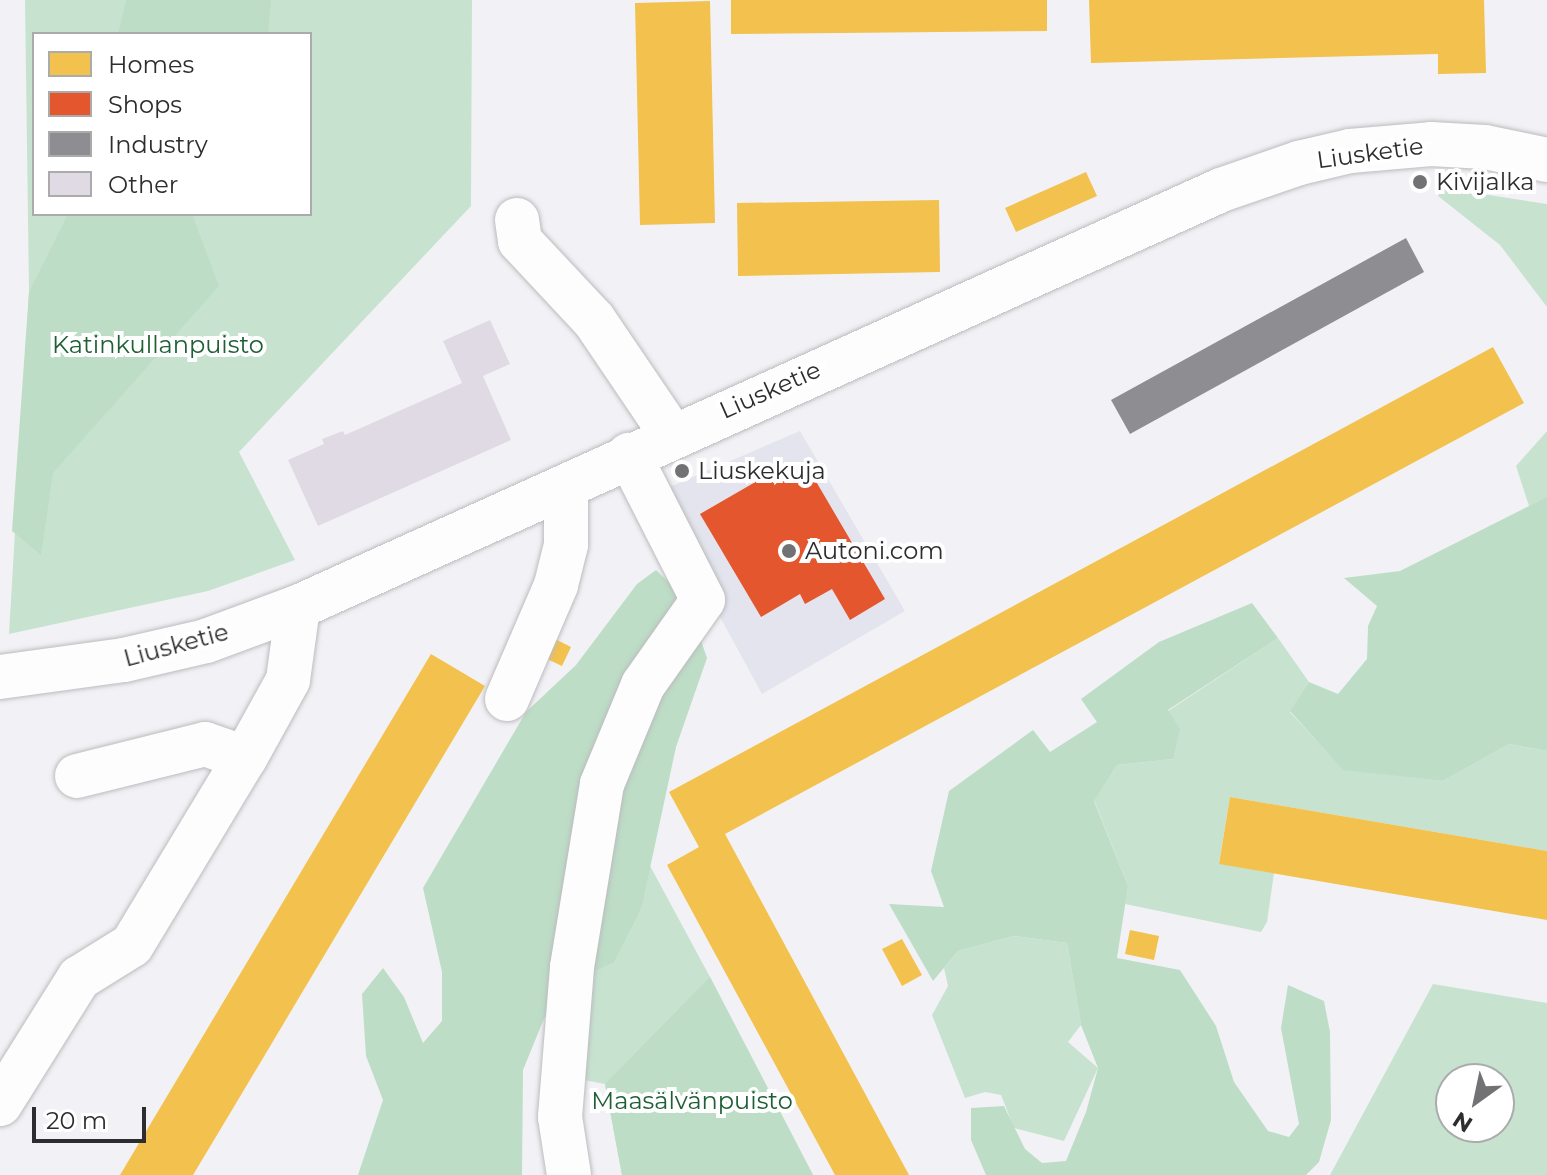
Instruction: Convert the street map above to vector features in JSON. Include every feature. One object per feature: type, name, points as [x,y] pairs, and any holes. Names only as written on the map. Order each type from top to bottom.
[{"type":"street","name":"Liusketie","points":[[0,677],[138,657],[206,641],[298,607],[672,435],[1221,190],[1299,163],[1350,151],[1431,144],[1485,147],[1547,160]]},
{"type":"street","points":[[517,220],[520,241],[594,320],[672,435]]},
{"type":"street","points":[[569,1175],[560,1117],[565,1055],[586,857],[602,784],[643,685],[703,600],[629,455]]},
{"type":"street","points":[[507,699],[556,585],[566,545],[566,486]]},
{"type":"street","points":[[0,1104],[79,978],[132,945],[245,758],[288,680],[298,607]]},
{"type":"street","points":[[77,776],[205,744],[245,758]]},
{"type":"shaded area","points":[[800,431],[905,611],[762,694],[653,494]]},
{"type":"green space","name":"Katinkullanpuisto","points":[[25,0],[472,0],[471,206],[239,452],[295,560],[208,591],[9,634],[29,292]]},
{"type":"green space","points":[[126,0],[271,0],[268,32],[118,32]]},
{"type":"green space","points":[[1443,188],[1547,204],[1547,307],[1500,245],[1438,196]]},
{"type":"green space","points":[[67,216],[193,216],[219,286],[53,473],[41,555],[12,531],[29,292]]},
{"type":"green space","points":[[1547,431],[1547,512],[1540,501],[1529,506],[1516,466]]},
{"type":"green space","points":[[1547,497],[1547,751],[1509,744],[1443,781],[1343,770],[1290,711],[1309,682],[1338,694],[1367,659],[1368,626],[1377,606],[1344,578],[1400,571]]},
{"type":"green space","points":[[656,570],[687,600],[707,658],[676,747],[641,910],[614,963],[557,987],[523,1070],[522,1175],[358,1175],[383,1100],[366,1056],[362,994],[383,968],[404,997],[423,1043],[442,1021],[442,972],[423,888],[526,712],[576,665],[637,584]]},
{"type":"green space","points":[[1252,603],[1278,638],[1168,710],[1180,729],[1173,759],[1117,765],[1094,801],[1128,886],[1117,958],[1180,970],[1216,1026],[1234,1082],[1268,1131],[1289,1137],[1299,1124],[1281,1028],[1288,985],[1324,1001],[1330,1032],[1331,1120],[1319,1162],[1306,1175],[986,1175],[971,1140],[971,1108],[1004,1106],[1025,1149],[1042,1163],[1066,1161],[1086,1112],[1098,1068],[1081,1025],[1067,943],[1014,936],[958,951],[933,981],[889,904],[944,907],[931,871],[949,791],[1033,730],[1050,752],[1097,722],[1081,699],[1159,642]]},
{"type":"green space","points":[[1278,638],[1309,682],[1290,712],[1343,769],[1443,781],[1509,744],[1547,751],[1547,851],[1230,797],[1219,863],[1274,873],[1267,922],[1261,932],[1125,904],[1128,886],[1094,800],[1117,765],[1173,759],[1168,711]]},
{"type":"green space","name":"Maasälvänpuisto","points":[[648,862],[813,1175],[622,1175],[605,1084],[579,1079],[584,975],[614,963],[641,910]]},
{"type":"green space","points":[[1014,936],[1067,943],[1081,1025],[1068,1042],[1098,1068],[1064,1141],[1014,1128],[1001,1095],[985,1092],[965,1098],[932,1015],[948,986],[944,968],[958,951]]},
{"type":"green space","name":"Maasälvänpuisto","points":[[710,977],[813,1175],[622,1175],[605,1084]]},
{"type":"green space","points":[[1433,984],[1547,1003],[1547,1175],[1330,1175]]},
{"type":"building: Homes","points":[[731,0],[1047,0],[1047,31],[731,34]]},
{"type":"building: Homes","points":[[1089,0],[1484,0],[1486,73],[1438,74],[1438,54],[1091,63]]},
{"type":"building: Homes","points":[[710,1],[715,223],[640,225],[635,3]]},
{"type":"building: Homes","points":[[1086,172],[1097,196],[1016,232],[1005,208]]},
{"type":"building: Homes","points":[[939,200],[940,272],[738,276],[737,203]]},
{"type":"building: Homes","points":[[1493,347],[1524,403],[725,834],[909,1175],[835,1175],[667,865],[699,847],[669,792]]},
{"type":"building: Homes","points":[[555,639],[571,647],[562,666],[545,658]]},
{"type":"building: Homes","points":[[431,654],[485,686],[232,1110],[193,1175],[120,1175]]},
{"type":"building: Homes","points":[[1230,797],[1547,851],[1547,920],[1219,864]]},
{"type":"building: Homes","points":[[1130,930],[1159,936],[1154,960],[1125,954]]},
{"type":"building: Homes","points":[[902,939],[922,975],[902,986],[882,949]]},
{"type":"building: Shops","name":"Autoni.com","points":[[804,461],[885,599],[850,620],[832,589],[805,604],[800,594],[761,617],[700,514],[776,470],[779,476]]},
{"type":"building: Industry","points":[[1406,238],[1424,272],[1130,434],[1111,400]]},
{"type":"building: Other","points":[[490,320],[510,364],[483,376],[511,440],[318,526],[288,460],[324,444],[322,439],[343,431],[345,435],[462,383],[443,341]]},
{"type":"place","name":"Kivijalka","points":[[1420,182]]},
{"type":"place","name":"Liuskekuja","points":[[682,471]]},
{"type":"place","name":"Autoni.com","points":[[789,551]]}]
